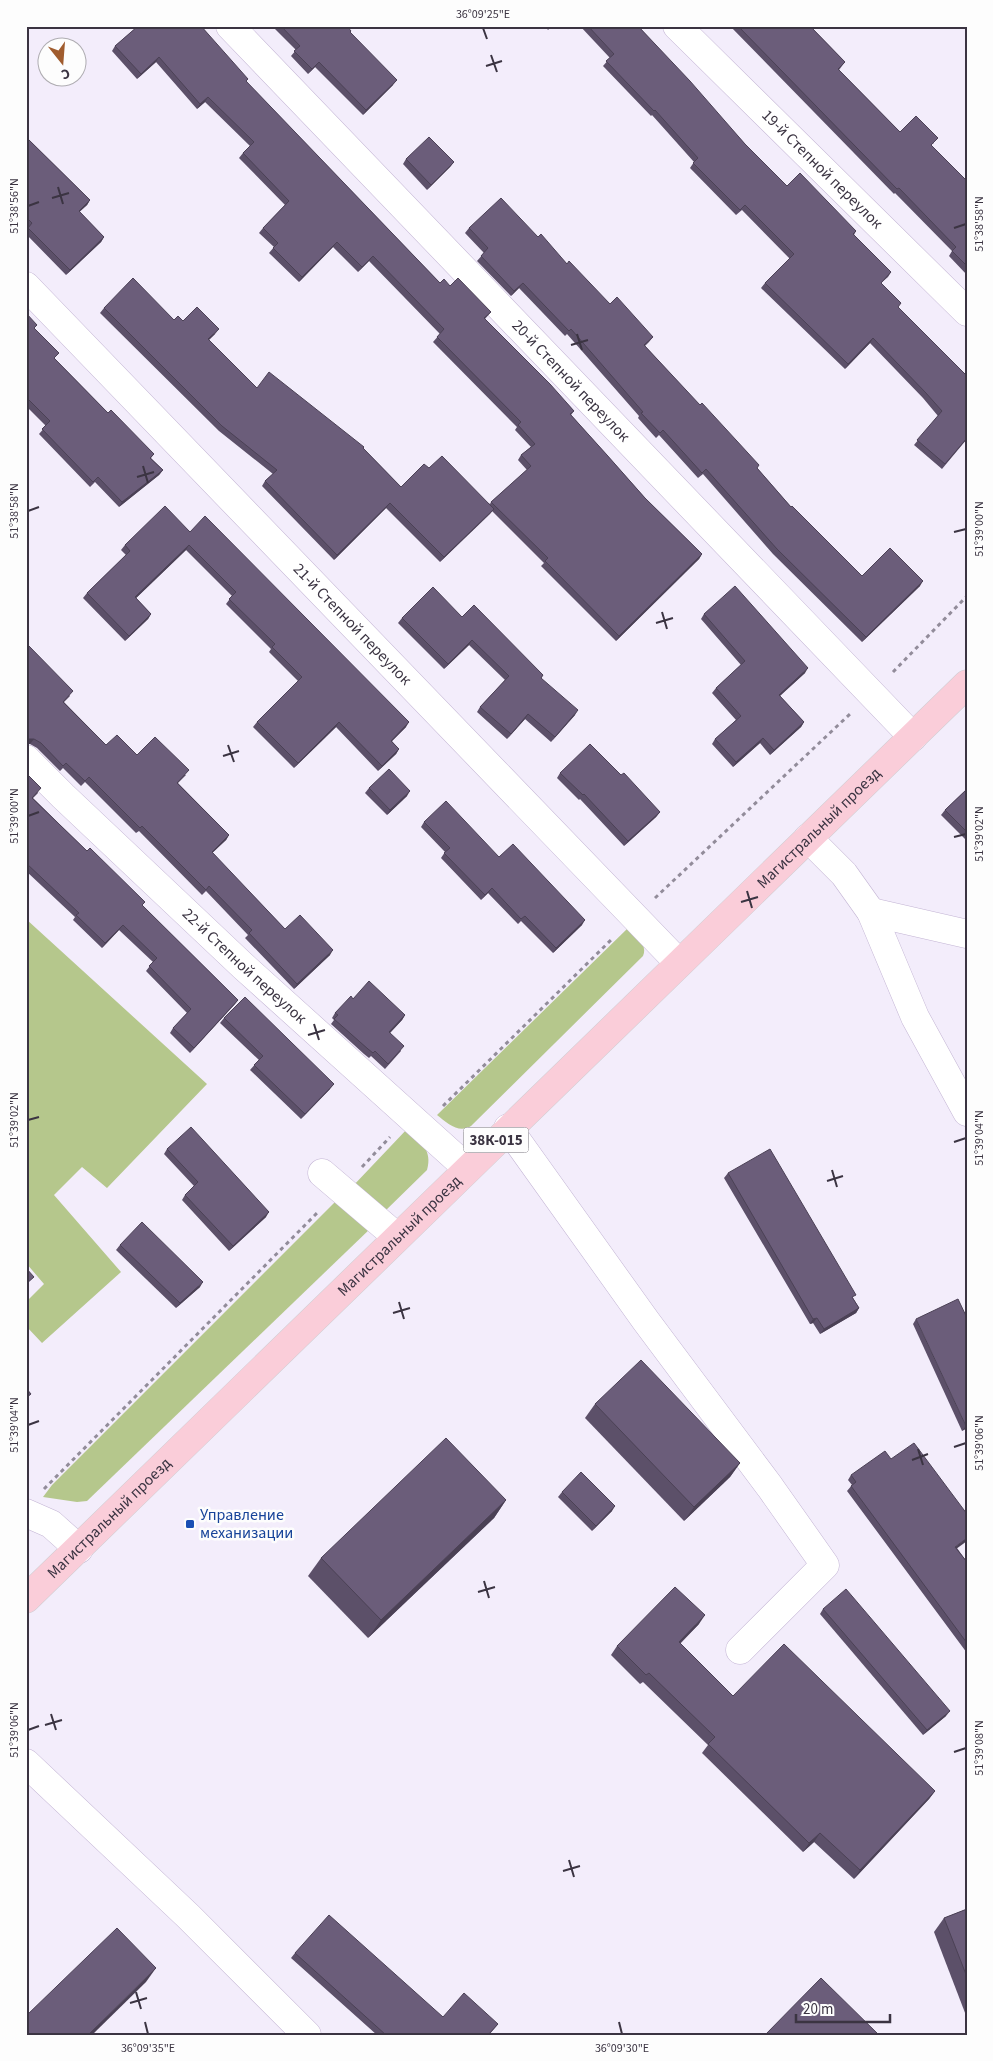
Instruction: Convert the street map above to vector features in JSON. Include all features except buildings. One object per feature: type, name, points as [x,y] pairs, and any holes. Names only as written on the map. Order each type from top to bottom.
[{"type":"main road","name":"Магистральный проезд","points":[[26,1599],[466,1168],[967,684]]},
{"type":"street","name":"20-й Степной переулок","points":[[230,26],[913,737]]},
{"type":"street","name":"19-й Степной переулок","points":[[677,26],[967,312]]},
{"type":"street","name":"21-й Степной переулок","points":[[26,286],[679,963]]},
{"type":"street","name":"22-й Степной переулок","points":[[26,759],[243,966],[466,1168]]},
{"type":"street","points":[[808,838],[844,874],[872,912],[915,1017],[967,1112]]},
{"type":"street","points":[[872,912],[967,934]]},
{"type":"street","points":[[508,1128],[646,1321],[826,1565],[740,1650]]},
{"type":"street","points":[[331,1180],[397,1237]]},
{"type":"street","points":[[29,1515],[51,1524],[79,1548]]},
{"type":"street","points":[[26,1763],[188,1916],[307,2035]]},
{"type":"path","points":[[29,1515],[45,1488],[331,1180],[416,1122],[871,694],[967,596]]},
{"type":"green space","points":[[26,919],[207,1084],[107,1188],[82,1167],[54,1195],[121,1272],[42,1343],[26,1326],[26,1302],[44,1284],[26,1263]]},
{"type":"green space","points":[[628,928],[643,944],[643,956],[471,1126],[462,1129],[458,1128],[437,1115]]},
{"type":"green space","points":[[408,1128],[421,1142],[427,1152],[427,1170],[382,1214],[352,1187]]},
{"type":"green space","points":[[340,1197],[372,1227],[87,1501],[77,1502],[43,1497],[52,1485]]},
{"type":"place","name":"Управление механизации","points":[[190,1524]]}]
